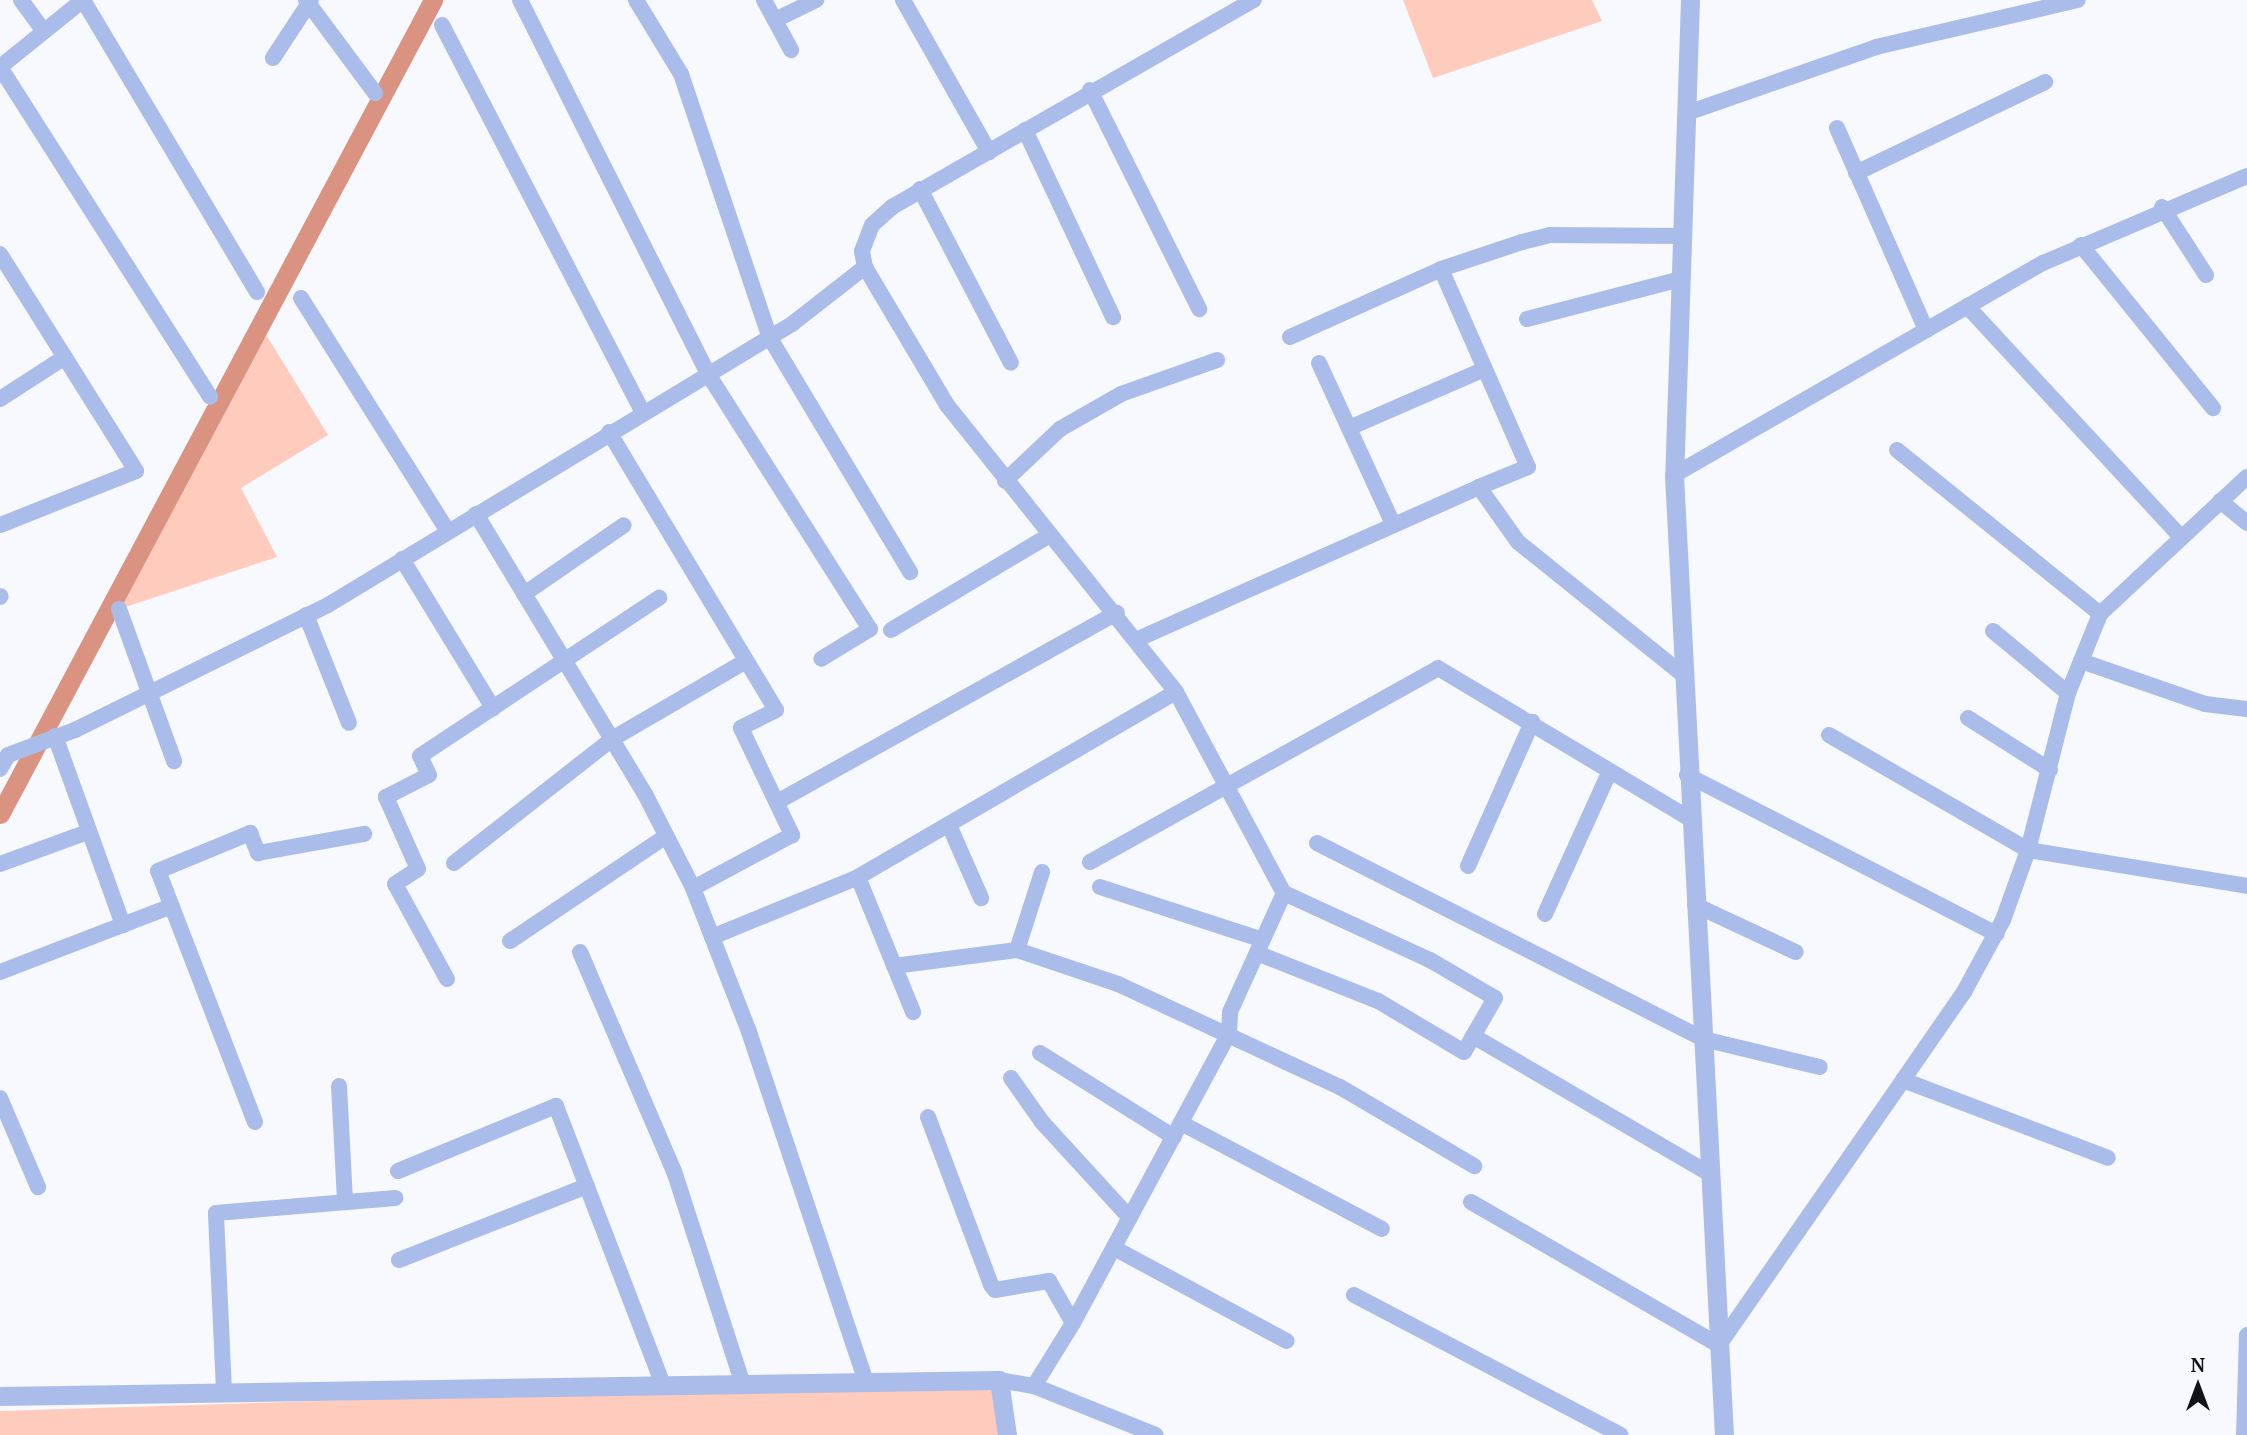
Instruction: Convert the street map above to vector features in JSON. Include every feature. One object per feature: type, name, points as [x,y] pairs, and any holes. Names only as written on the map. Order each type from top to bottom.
[{"type":"street","points":[[21,0],[44,33]]},
{"type":"street","points":[[210,397],[0,67],[83,0],[257,292]]},
{"type":"street","points":[[520,0],[708,374],[870,629],[821,659]]},
{"type":"street","points":[[636,0],[681,74],[770,338],[910,572]]},
{"type":"street","points":[[764,0],[790,50]]},
{"type":"street","points":[[775,20],[816,0]]},
{"type":"street","points":[[903,0],[989,152]]},
{"type":"street","points":[[1100,887],[1260,946],[1378,1001],[1464,1052],[1495,998],[1430,960],[1284,893],[1224,790],[1176,692],[1138,639],[1048,536],[947,405],[864,267],[862,251],[872,225],[920,189],[989,152],[1090,90],[1254,0]]},
{"type":"street","points":[[1690,0],[1674,475],[1687,817],[1695,905],[1724,1435]]},
{"type":"street","points":[[1687,113],[1876,47],[2078,0]]},
{"type":"street","points":[[273,58],[309,1],[375,93]]},
{"type":"street","points":[[442,25],[643,412]]},
{"type":"street","points":[[1856,173],[2045,82]]},
{"type":"street","points":[[1090,90],[1199,309]]},
{"type":"street","points":[[1837,128],[1926,330]]},
{"type":"street","points":[[1025,130],[1112,317]]},
{"type":"street","points":[[1674,475],[1967,306],[2081,244],[2162,207],[2247,176]]},
{"type":"street","points":[[920,189],[1012,363]]},
{"type":"street","points":[[2162,207],[2206,275]]},
{"type":"street","points":[[1290,337],[1441,269],[1550,235],[1683,236]]},
{"type":"street","points":[[2081,244],[2213,408]]},
{"type":"street","points":[[0,254],[136,471],[0,525]]},
{"type":"street","points":[[4,759],[149,693],[306,615],[770,338],[864,267]]},
{"type":"street","points":[[1138,639],[1393,524],[1528,467],[1441,269]]},
{"type":"street","points":[[1527,319],[1681,279]]},
{"type":"street","points":[[301,298],[448,531]]},
{"type":"street","points":[[1967,306],[2180,537]]},
{"type":"street","points":[[0,399],[65,357]]},
{"type":"street","points":[[1005,481],[1060,429],[1101,406],[1217,360]]},
{"type":"street","points":[[1320,363],[1393,524]]},
{"type":"street","points":[[1349,428],[1485,369]]},
{"type":"street","points":[[609,432],[776,710],[741,728],[792,835],[693,888]]},
{"type":"street","points":[[1897,450],[2100,614]]},
{"type":"street","points":[[1719,1345],[1903,1080],[1997,934],[2028,850],[2068,693],[2100,614],[2247,477]]},
{"type":"street","points":[[1479,487],[1518,542],[1578,597],[1682,674]]},
{"type":"street","points":[[2220,501],[2247,523]]},
{"type":"street","points":[[476,514],[612,739],[693,888],[866,1382]]},
{"type":"street","points":[[524,594],[624,525]]},
{"type":"street","points":[[891,630],[1048,536]]},
{"type":"street","points":[[402,559],[493,708]]},
{"type":"street","points":[[447,979],[395,884],[418,869],[386,797],[429,775],[420,756],[659,598]]},
{"type":"street","points":[[119,609],[174,761]]},
{"type":"street","points":[[777,802],[1117,613]]},
{"type":"street","points":[[306,615],[349,723]]},
{"type":"street","points":[[1993,631],[2068,693]]},
{"type":"street","points":[[454,863],[612,739],[746,661]]},
{"type":"street","points":[[2081,661],[2206,704],[2247,709]]},
{"type":"street","points":[[1090,862],[1224,790],[1438,668],[1687,817]]},
{"type":"street","points":[[712,937],[858,877],[1176,692]]},
{"type":"street","points":[[1968,718],[2050,770]]},
{"type":"street","points":[[1468,866],[1532,722]]},
{"type":"street","points":[[1829,735],[2028,850],[2247,886]]},
{"type":"street","points":[[55,736],[123,925]]},
{"type":"street","points":[[1545,914],[1610,771]]},
{"type":"street","points":[[1687,775],[1997,934]]},
{"type":"street","points":[[948,825],[981,898]]},
{"type":"street","points":[[0,864],[88,832]]},
{"type":"street","points":[[255,1122],[159,871],[250,833],[258,853],[364,834]]},
{"type":"street","points":[[510,941],[666,836]]},
{"type":"street","points":[[1317,843],[1703,1039],[1820,1067]]},
{"type":"street","points":[[1017,950],[1042,872]]},
{"type":"street","points":[[858,877],[913,1012]]},
{"type":"street","points":[[1034,1386],[1073,1323],[1228,1033],[1230,1012],[1284,893]]},
{"type":"street","points":[[0,972],[172,905]]},
{"type":"street","points":[[1695,905],[1796,952]]},
{"type":"street","points":[[894,966],[1017,950],[1118,984],[1340,1087],[1474,1166]]},
{"type":"street","points":[[580,952],[674,1171],[743,1384]]},
{"type":"street","points":[[1473,1036],[1710,1174]]},
{"type":"street","points":[[1040,1053],[1177,1130],[1382,1229]]},
{"type":"street","points":[[1012,1078],[1042,1122],[1130,1218]]},
{"type":"street","points":[[1903,1080],[2108,1157]]},
{"type":"street","points":[[339,1086],[345,1202]]},
{"type":"street","points":[[0,1098],[38,1187]]},
{"type":"street","points":[[398,1171],[556,1106],[663,1385]]},
{"type":"street","points":[[928,1117],[991,1285],[995,1290],[1049,1281],[1073,1323]]},
{"type":"street","points":[[399,1260],[587,1186]]},
{"type":"street","points":[[224,1391],[216,1213],[395,1198]]},
{"type":"street","points":[[1471,1202],[1719,1345]]},
{"type":"street","points":[[1114,1248],[1287,1341]]},
{"type":"street","points":[[1353,1295],[1621,1435]]},
{"type":"street","points":[[2244,1435],[2247,1335]]},
{"type":"street","points":[[999,1380],[1007,1435]]},
{"type":"street","points":[[0,1396],[999,1380],[1034,1386],[1156,1435]]},
{"type":"shaded area","points":[[1403,0],[1592,0],[1602,21],[1433,78]]},
{"type":"shaded area","points":[[260,325],[328,435],[241,488],[277,557],[107,613]]},
{"type":"shaded area","points":[[999,1380],[1004,1435],[0,1435],[0,1411]]},
{"type":"waterway","points":[[0,814],[433,0]]}]
